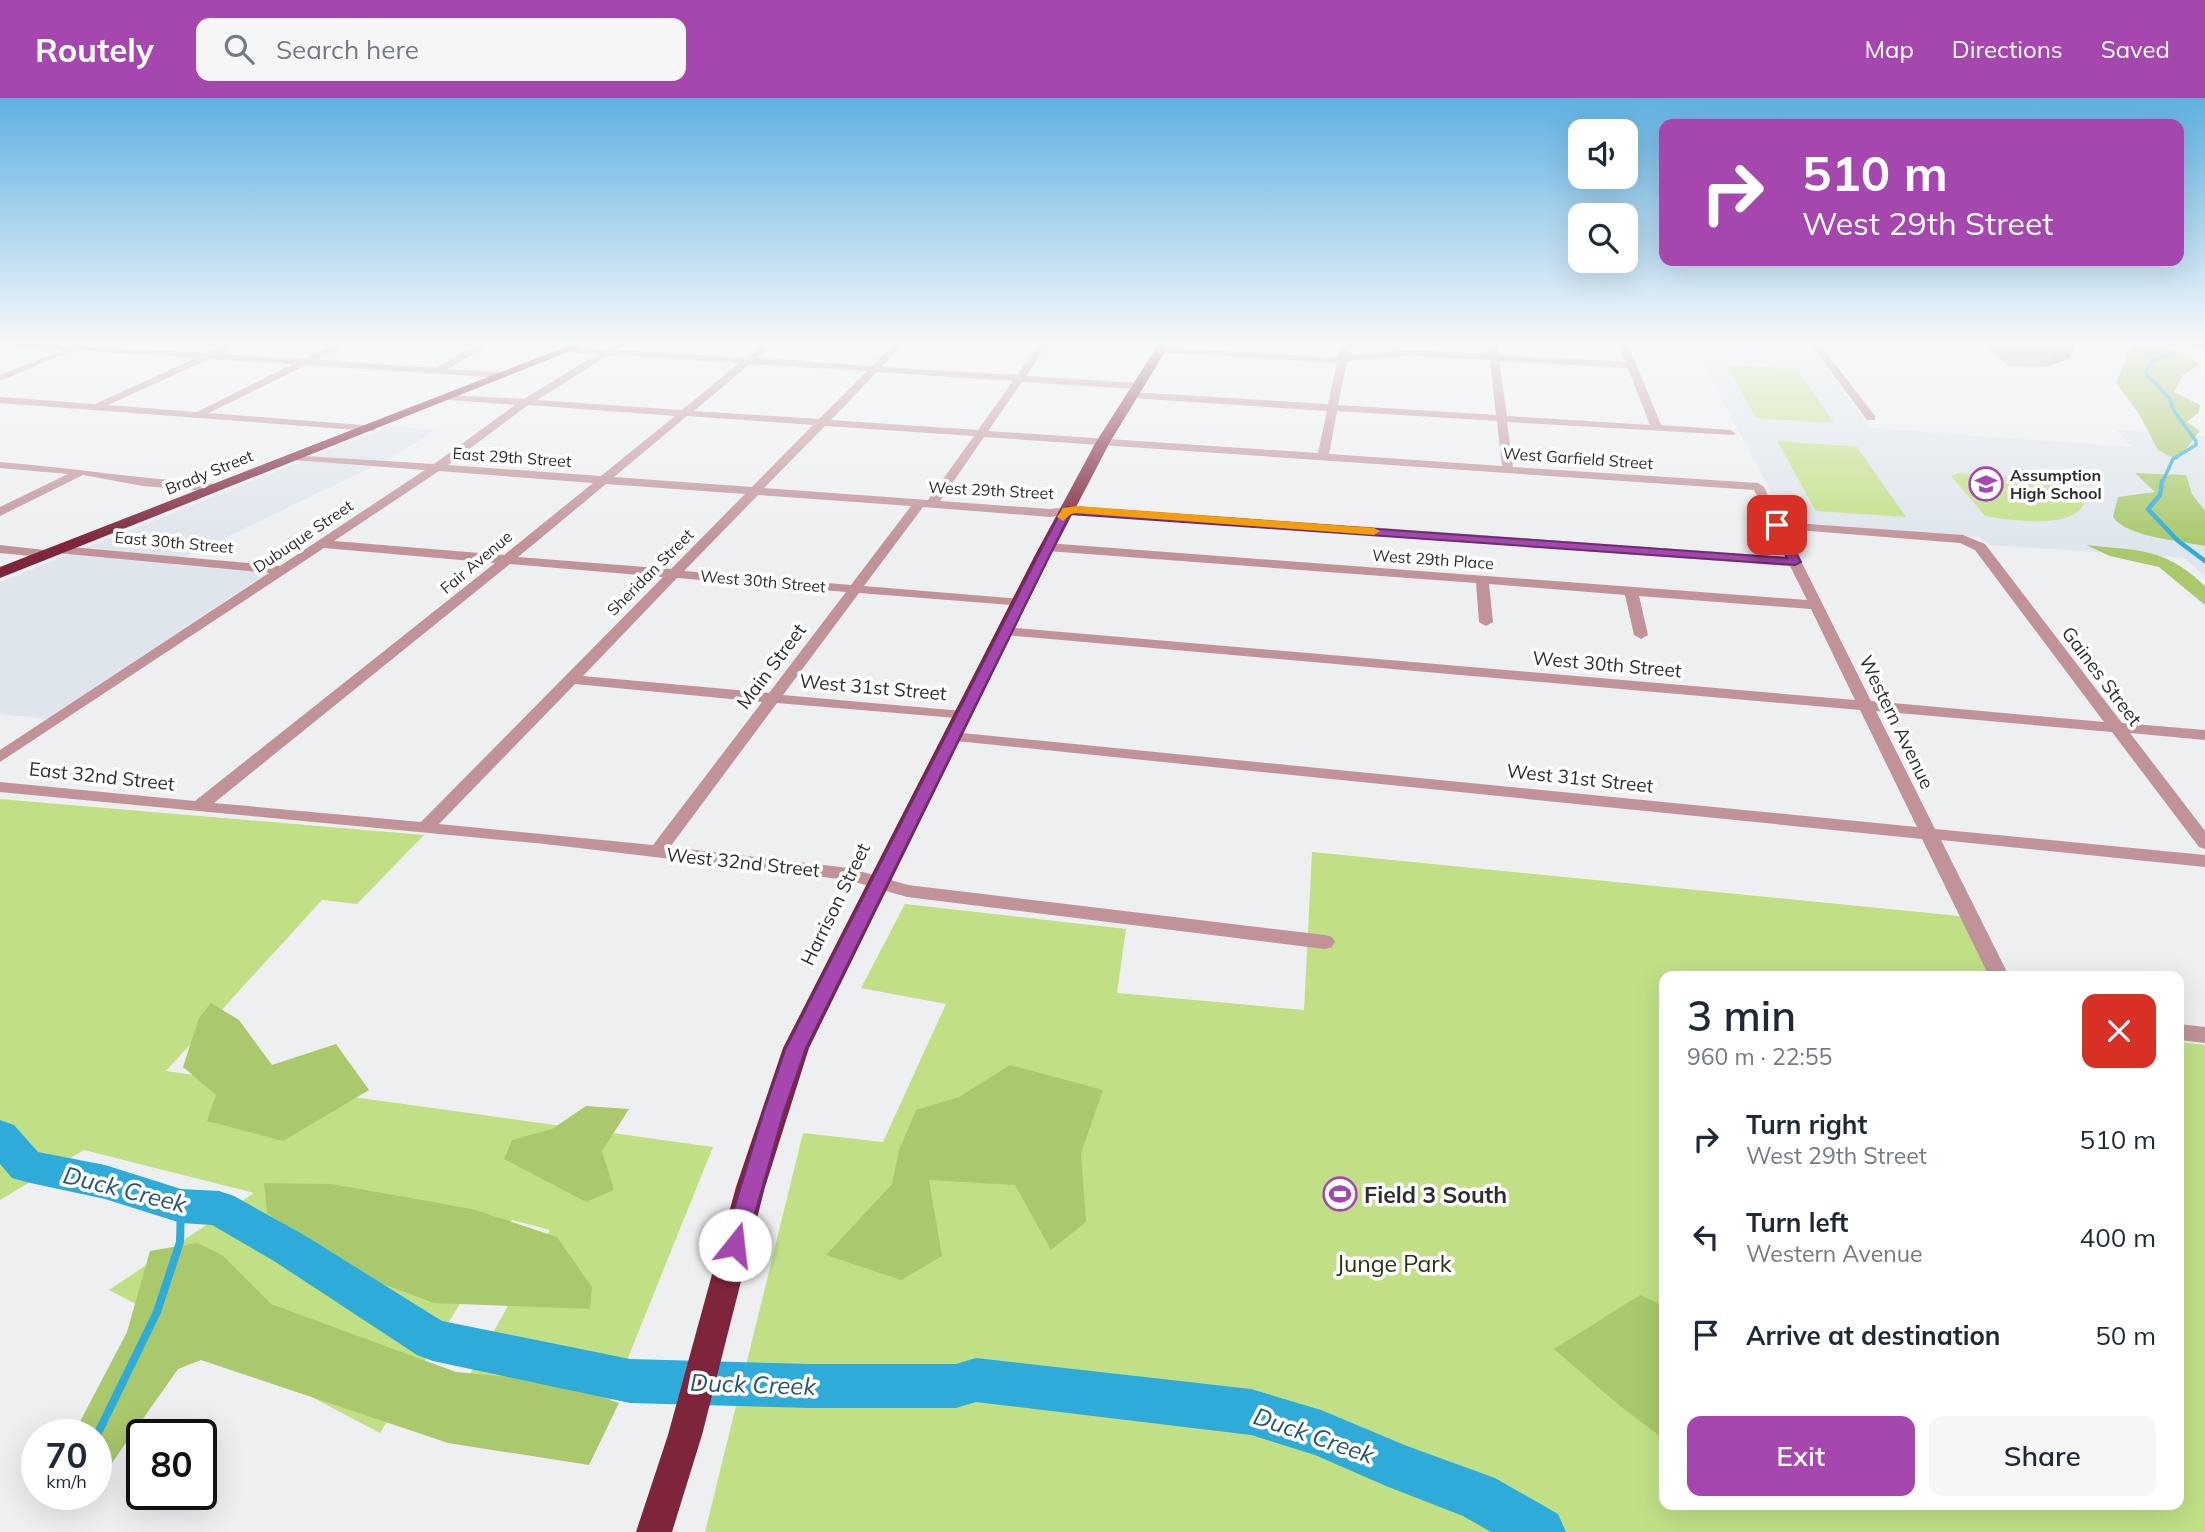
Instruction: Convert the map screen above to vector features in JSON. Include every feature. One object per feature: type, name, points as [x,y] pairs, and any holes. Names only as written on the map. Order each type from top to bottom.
[{"type":"highway","name":"Brady Street","points":[[0,573],[420,409]]},
{"type":"highway","name":"Harrison Street","points":[[654,1532],[679,1464],[727,1270],[774,1111],[796,1048],[1047,547],[1123,409]]},
{"type":"street","points":[[124,409],[371,428]]},
{"type":"street","points":[[200,414],[210,409]]},
{"type":"street","name":"Dubuque Street","points":[[0,757],[436,468],[516,409]]},
{"type":"street","name":"West Garfield Street","points":[[640,409],[1758,486]]},
{"type":"street","name":"Fair Avenue","points":[[200,806],[506,560],[688,409]]},
{"type":"street","name":"Sheridan Street","points":[[425,828],[834,409]]},
{"type":"street","name":"Main Street","points":[[656,853],[853,589],[926,503],[998,409]]},
{"type":"street","points":[[1323,456],[1333,409]]},
{"type":"street","points":[[1347,409],[1730,433]]},
{"type":"street","points":[[1502,409],[1508,469]]},
{"type":"street","points":[[1649,409],[1657,428]]},
{"type":"street","points":[[1864,409],[1871,418]]},
{"type":"street","name":"East 29th Street","points":[[293,457],[603,479]]},
{"type":"street","points":[[0,465],[83,471],[143,482],[216,488]]},
{"type":"street","points":[[0,512],[83,471]]},
{"type":"street","name":"West 29th Street","points":[[603,479],[1050,513],[1067,511],[1795,562]]},
{"type":"street","name":"Western Avenue","points":[[1758,486],[1996,971]]},
{"type":"street","name":"Gaines Street","points":[[1777,525],[1963,539],[1980,547],[2205,843]]},
{"type":"street","points":[[322,544],[506,560]]},
{"type":"street","name":"West 29th Place","points":[[1047,547],[1816,605]]},
{"type":"street","name":"East 30th Street","points":[[0,549],[284,570]]},
{"type":"street","name":"West 30th Street","points":[[506,560],[1020,603]]},
{"type":"street","points":[[1482,580],[1486,622]]},
{"type":"street","points":[[1631,591],[1641,635]]},
{"type":"street","name":"West 30th Street","points":[[1006,632],[2205,735]]},
{"type":"street","name":"West 31st Street","points":[[570,679],[962,716]]},
{"type":"street","name":"West 31st Street","points":[[952,737],[2205,861]]},
{"type":"street","name":"East 32nd Street","points":[[0,787],[200,806]]},
{"type":"street","name":"West 32nd Street","points":[[200,806],[545,838],[849,874],[907,891],[1325,942]]},
{"type":"street","points":[[2184,1033],[2205,1035]]},
{"type":"shaded area","name":"Assumption High School","points":[[1727,409],[1856,409],[1870,428],[2132,447],[2116,430],[2205,436],[2205,577],[2185,558],[1990,545],[1979,537],[1787,522]]},
{"type":"shaded area","points":[[390,426],[436,430],[389,459],[187,556],[174,565],[267,573],[47,719],[0,714],[0,582]]},
{"type":"green space","points":[[1751,409],[1824,409],[1834,423],[1756,418]]},
{"type":"green space","points":[[2135,409],[2199,409],[2187,422],[2200,431],[2177,460],[2158,450]]},
{"type":"green space","points":[[1777,441],[1857,447],[1906,517],[1816,511]]},
{"type":"green space","points":[[1959,473],[2065,482],[2081,495],[2084,504],[2077,512],[2053,520],[2023,521],[1985,516],[1951,476]]},
{"type":"green space","points":[[2135,473],[2186,475],[2192,494],[2205,511],[2205,546],[2142,534],[2120,524],[2113,517],[2118,497],[2155,492]]},
{"type":"green space","points":[[2086,545],[2136,550],[2163,557],[2177,564],[2205,586],[2205,605],[2159,567],[2110,556]]},
{"type":"green space","points":[[0,799],[424,835],[357,904],[322,900],[166,1071],[713,1147],[590,1452],[439,1430],[550,1230],[512,1220],[380,1433],[109,1290],[254,1193],[84,1150],[0,1200]]},
{"type":"green space","name":"Junge Park","points":[[1312,852],[1969,917],[1987,971],[1659,971],[1659,1510],[2184,1510],[2184,1043],[2205,1045],[2205,1532],[705,1532],[803,1133],[883,1142],[946,1004],[861,988],[905,904],[1126,929],[1117,993],[1304,1010]]},
{"type":"green space","points":[[211,1003],[239,1020],[272,1065],[336,1044],[369,1090],[283,1141],[207,1121],[216,1095],[183,1067],[199,1018]]},
{"type":"green space","points":[[1010,1065],[1103,1090],[1081,1153],[1086,1222],[1051,1250],[1015,1185],[929,1180],[942,1256],[901,1280],[826,1255],[892,1184],[899,1150],[916,1110],[959,1097]]},
{"type":"green space","points":[[586,1106],[629,1109],[602,1151],[614,1190],[586,1202],[504,1159],[512,1140],[552,1129]]},
{"type":"green space","points":[[264,1183],[332,1184],[472,1209],[557,1237],[592,1287],[590,1309],[434,1303],[356,1274],[267,1213]]},
{"type":"green space","points":[[197,1243],[222,1255],[271,1304],[456,1372],[554,1381],[619,1403],[589,1465],[448,1443],[201,1360],[178,1369],[143,1419],[126,1419],[126,1443],[112,1463],[112,1419],[81,1419],[127,1332],[150,1251]]},
{"type":"green space","points":[[1640,1295],[1659,1304],[1659,1435],[1620,1406],[1554,1349]]},
{"type":"waterway","points":[[2162,483],[2173,459],[2196,445],[2196,441],[2173,409]]},
{"type":"waterway","points":[[2162,481],[2160,495],[2148,509],[2177,540],[2205,561]]},
{"type":"waterway","name":"Duck Creek","points":[[0,1136],[26,1166],[105,1182],[181,1206],[219,1208],[289,1248],[433,1340],[630,1381],[810,1386],[956,1386],[976,1380],[1251,1412],[1321,1433],[1403,1469],[1477,1496],[1540,1532]]},
{"type":"waterway","points":[[105,1419],[157,1312],[180,1242],[181,1206]]},
{"type":"slow traffic","points":[[1063,517],[1067,511],[1076,510],[1374,531]]},
{"type":"place","name":"Assumption High School","points":[[1986,484]]},
{"type":"place","name":"Field 3 South","points":[[1340,1194]]},
{"type":"route","points":[[735,1245],[774,1111],[796,1048],[1067,511],[1795,562],[1777,525]]}]
